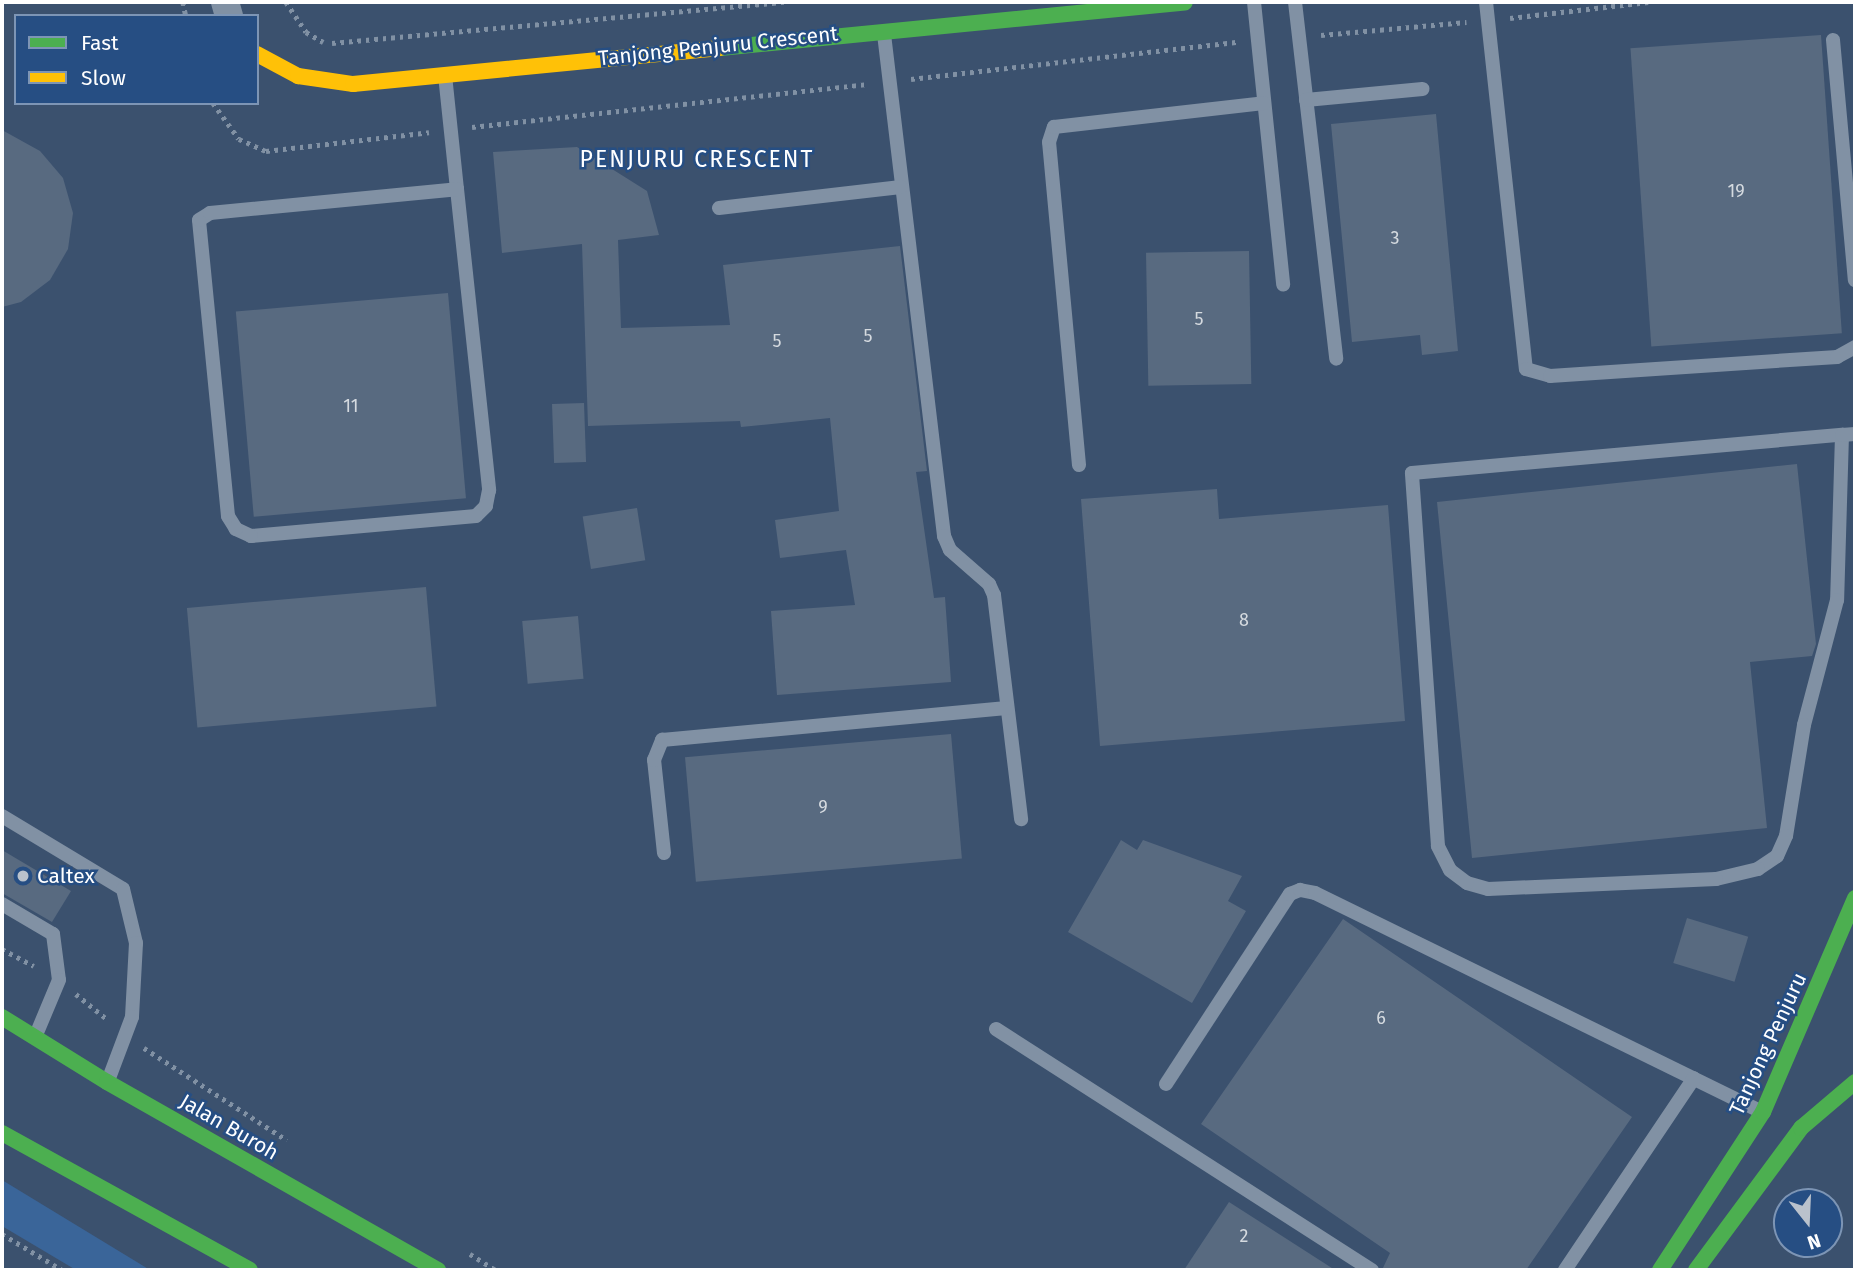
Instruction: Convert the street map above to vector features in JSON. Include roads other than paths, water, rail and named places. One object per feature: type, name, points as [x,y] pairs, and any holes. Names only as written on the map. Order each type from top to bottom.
[{"type":"main road","name":"Tanjong Penjuru Crescent","points":[[259,55],[298,76],[353,84],[883,29],[1042,9],[1185,2]]},
{"type":"main road","name":"Tanjong Penjuru","points":[[1660,1270],[1763,1112],[1855,898]]},
{"type":"main road","name":"Jalan Buroh","points":[[2,1017],[107,1082],[438,1270]]},
{"type":"main road","points":[[1696,1270],[1801,1128],[1855,1082]]},
{"type":"main road","points":[[2,1133],[250,1270]]},
{"type":"lane","points":[[1254,2],[1283,285]]},
{"type":"lane","points":[[1294,2],[1336,359]]},
{"type":"lane","points":[[1486,2],[1526,369],[1550,376],[1823,358],[1847,354],[1855,347]]},
{"type":"lane","points":[[883,29],[944,536],[950,550],[989,584],[994,595],[1021,819]]},
{"type":"lane","points":[[1833,40],[1855,280]]},
{"type":"lane","points":[[445,74],[489,490],[486,506],[476,516],[251,536],[236,529],[228,516],[199,220],[209,213],[457,189]]},
{"type":"lane","points":[[1306,100],[1422,89]]},
{"type":"lane","points":[[1079,465],[1049,142],[1054,128],[1264,103]]},
{"type":"lane","points":[[719,208],[901,187]]},
{"type":"lane","points":[[1849,435],[1837,600],[1804,725],[1786,836],[1777,856],[1758,869],[1716,879],[1488,889],[1467,883],[1450,870],[1438,845],[1412,473],[1849,435]]},
{"type":"lane","points":[[664,853],[654,752],[662,740],[1007,708]]},
{"type":"lane","points":[[2,816],[123,889],[136,943],[132,1017],[107,1082]]},
{"type":"lane","points":[[1166,1084],[1290,894],[1300,890],[1315,893],[1763,1112]]},
{"type":"lane","points":[[2,905],[53,934],[59,980],[36,1036]]},
{"type":"lane","points":[[996,1029],[1372,1270]]},
{"type":"lane","points":[[1565,1270],[1694,1077]]},
{"type":"place","name":"Caltex","points":[[23,876]]},
{"type":"district","name":"PENJURU CRESCENT","points":[[697,159]]}]
